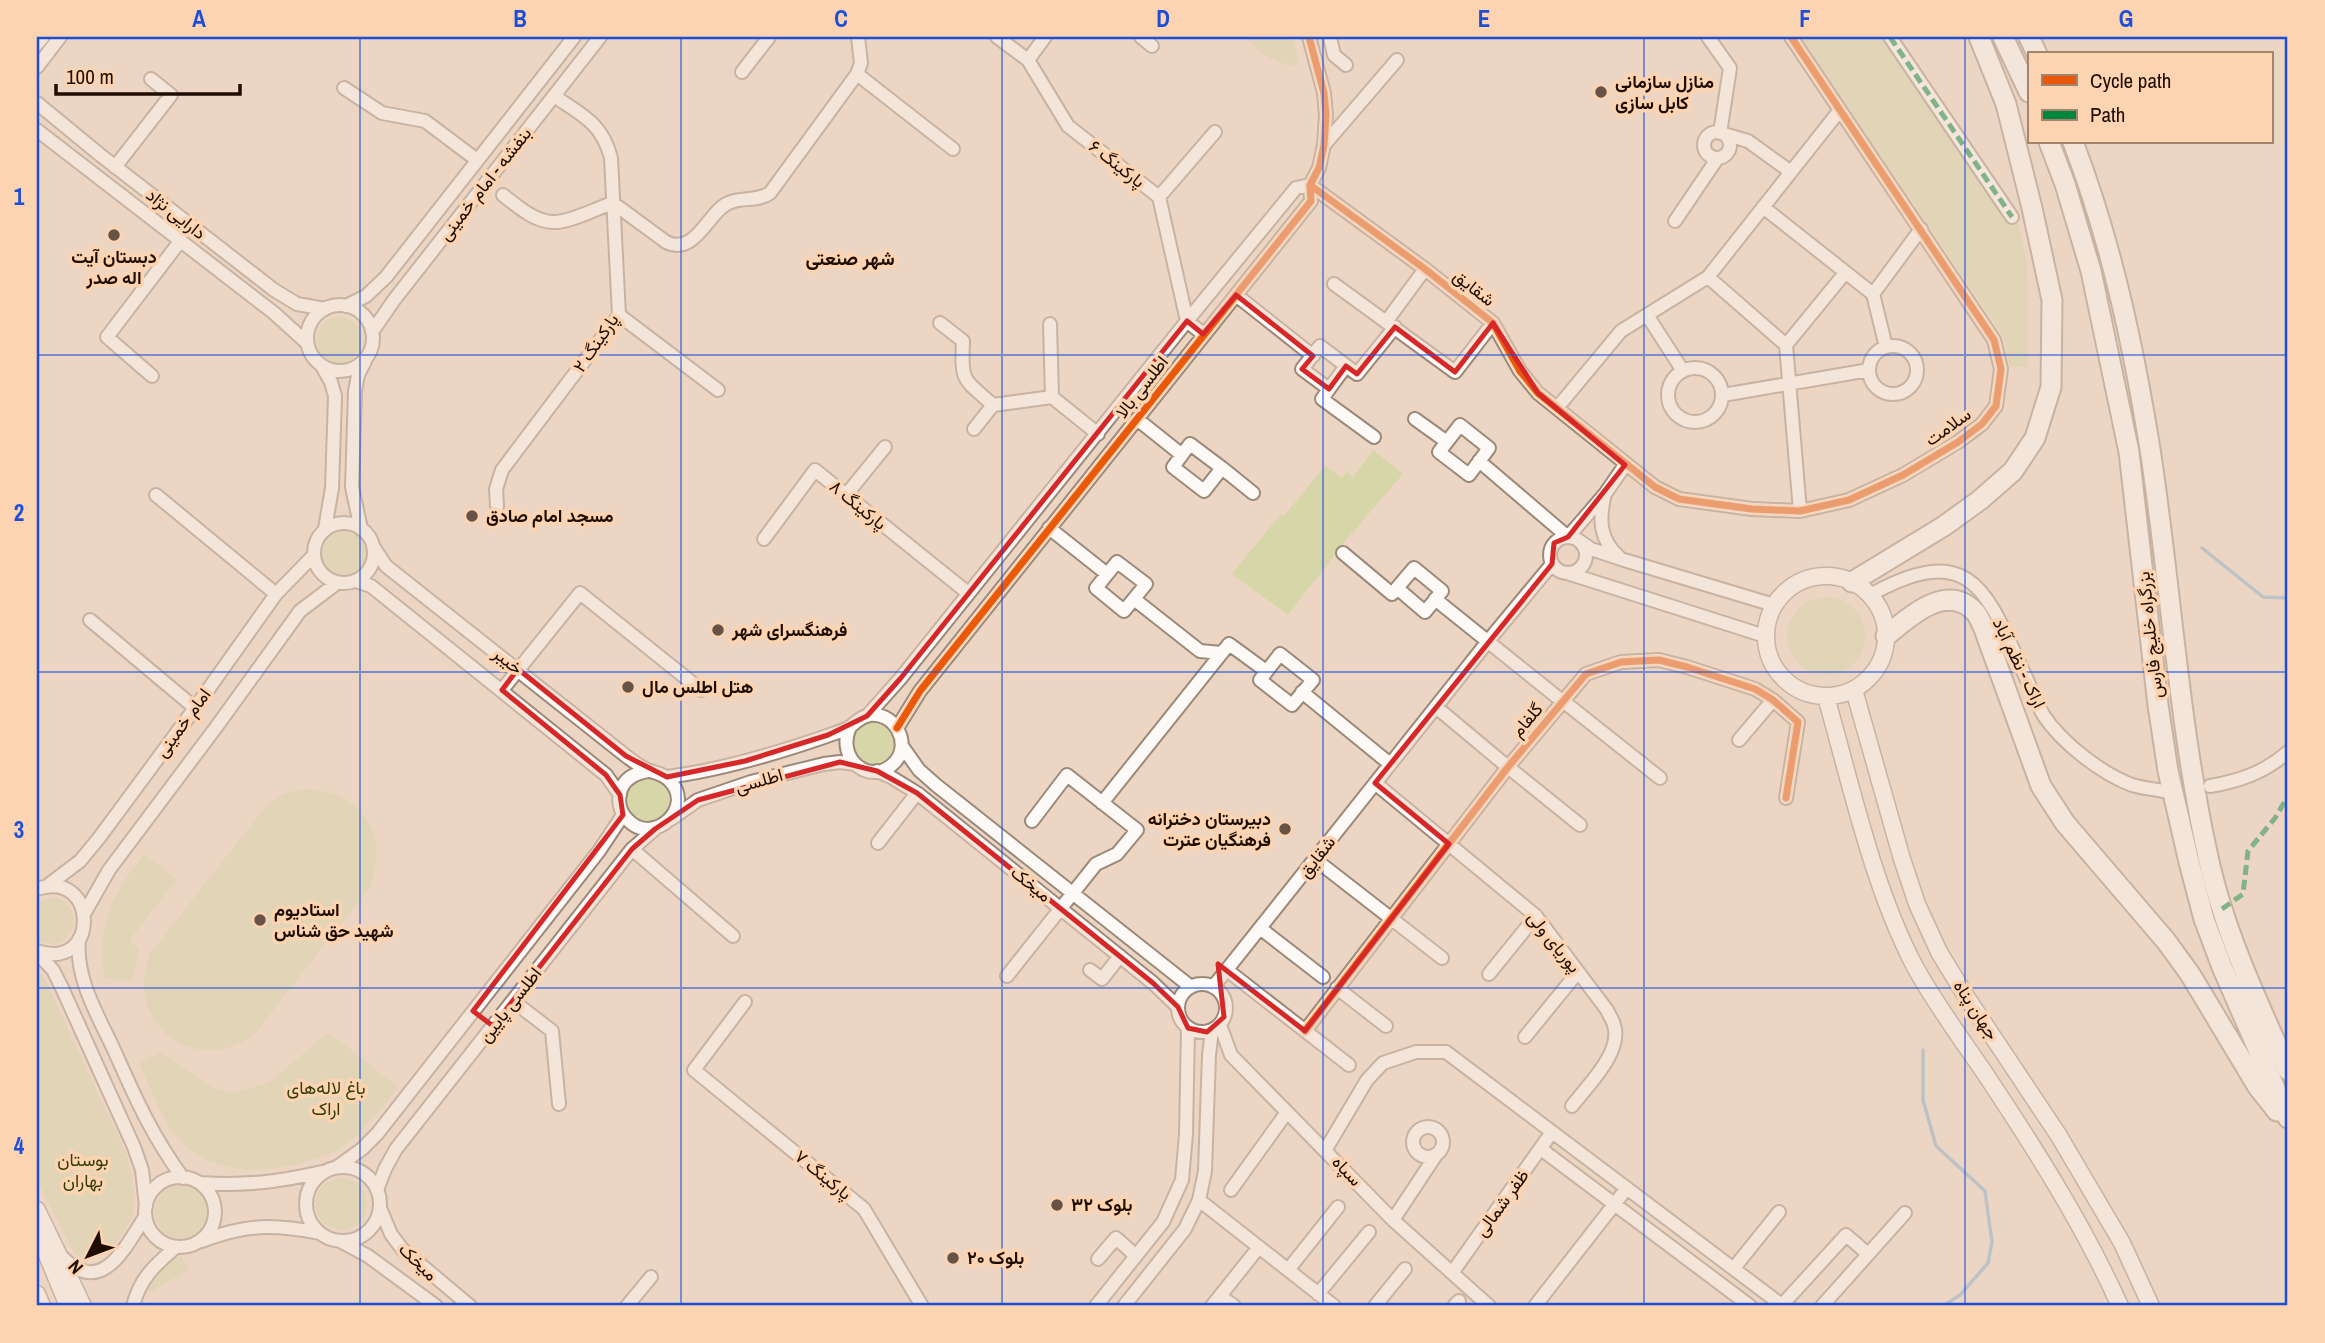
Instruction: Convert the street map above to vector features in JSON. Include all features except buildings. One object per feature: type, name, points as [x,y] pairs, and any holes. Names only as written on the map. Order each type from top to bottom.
[{"type":"highway","points":[[1852,582],[1944,526],[1980,500],[2013,471],[2035,438],[2051,387],[2052,300],[2006,104],[1979,37]]},
{"type":"highway","points":[[2003,37],[2028,90]]},
{"type":"highway","name":"بزرگراه خلیج فارس","points":[[2050,144],[2065,184],[2091,271],[2129,452],[2158,705],[2168,771],[2189,862],[2204,919],[2222,967],[2288,1118]]},
{"type":"highway","name":"بزرگراه خلیج فارس","points":[[2074,144],[2088,179],[2113,260],[2133,356],[2150,451],[2180,702],[2208,856],[2222,909],[2288,1070]]},
{"type":"highway","points":[[1886,636],[1918,611],[1941,600],[1960,602],[1974,611],[1983,626],[2041,786],[2066,823],[2166,941],[2190,974],[2258,1087],[2288,1126]]},
{"type":"main road","points":[[1830,576],[1852,582],[1870,595],[1882,614],[1886,636],[1878,667],[1863,684],[1854,690],[1826,697],[1806,693],[1787,683],[1773,667],[1765,636],[1766,625],[1774,605],[1788,588],[1808,578],[1830,576]]},
{"type":"main road","name":"جهان پناه","points":[[1854,690],[1902,859],[1917,904],[1939,952],[2059,1136],[2122,1243],[2151,1306]]},
{"type":"main road","name":"جهان پناه","points":[[1826,697],[1874,865],[1890,911],[1914,965],[2035,1150],[2097,1255],[2120,1306]]},
{"type":"main road","points":[[37,1210],[83,1306]]},
{"type":"main road","points":[[37,1231],[68,1306]]},
{"type":"main road","points":[[37,1294],[43,1306]]},
{"type":"street","points":[[37,44],[43,37]]},
{"type":"street","points":[[37,67],[60,37]]},
{"type":"street","name":"بنفشه - امام خمینی","points":[[346,306],[366,296],[386,277],[574,37]]},
{"type":"street","name":"بنفشه - امام خمینی","points":[[372,332],[394,300],[600,37]]},
{"type":"street","points":[[742,72],[769,37]]},
{"type":"street","points":[[503,195],[529,214],[553,222],[613,203],[666,242],[683,246],[729,202],[762,197],[770,193],[857,74],[861,63],[858,37]]},
{"type":"street","points":[[997,37],[1028,60],[1045,37]]},
{"type":"street","points":[[1141,37],[1152,46]]},
{"type":"street","name":"اطلسی بالا","points":[[897,728],[920,691],[1311,201],[1310,185],[1319,168],[1326,115],[1324,93],[1309,37]]},
{"type":"street","points":[[1330,37],[1334,55],[1346,65]]},
{"type":"street","points":[[1708,37],[1730,68],[1722,133]]},
{"type":"street","name":"سلامت","points":[[1626,465],[1655,487],[1679,499],[1752,509],[1800,511],[1849,500],[1903,475],[1958,442],[1982,424],[1996,406],[2001,369],[1994,340],[1791,37]]},
{"type":"street","points":[[1890,37],[2012,217]]},
{"type":"street","name":"پارکینگ ۶","points":[[1028,60],[1068,126],[1159,197],[1187,321]]},
{"type":"street","points":[[1324,145],[1397,60]]},
{"type":"street","points":[[857,74],[953,149]]},
{"type":"street","points":[[115,167],[171,95],[151,79]]},
{"type":"street","points":[[345,88],[382,113],[425,121],[477,160]]},
{"type":"street","name":"پارکینگ ۲","points":[[497,506],[496,489],[502,470],[619,314],[611,158],[601,132],[593,122],[554,96]]},
{"type":"street","name":"دارایی نژاد","points":[[37,103],[274,290],[298,304],[325,309]]},
{"type":"street","points":[[1557,408],[1621,331],[1708,277],[1840,110]]},
{"type":"street","name":"دارایی نژاد","points":[[37,130],[274,313],[307,343]]},
{"type":"street","points":[[1159,197],[1215,132]]},
{"type":"street","points":[[1717,159],[1706,153],[1704,144],[1712,133],[1722,133],[1748,141],[1791,172]]},
{"type":"street","points":[[1675,221],[1717,159],[1725,156],[1730,149],[1730,141],[1722,133]]},
{"type":"street","name":"اطلسی بالا","points":[[867,716],[900,679],[1296,188],[1310,185]]},
{"type":"street","name":"شقایق","points":[[1310,185],[1493,323],[1520,371],[1538,393],[1626,465]]},
{"type":"street","points":[[1763,207],[1872,294],[1886,347]]},
{"type":"street","points":[[1872,294],[1920,229]]},
{"type":"street","points":[[152,376],[107,337],[181,240]]},
{"type":"street","points":[[1329,389],[1303,369],[1312,356],[1320,346],[1357,374],[1424,269]]},
{"type":"street","points":[[1800,511],[1786,345],[1845,273]]},
{"type":"street","points":[[1708,277],[1786,345]]},
{"type":"street","points":[[1334,284],[1455,372],[1493,323]]},
{"type":"street","points":[[1236,295],[1312,356]]},
{"type":"street","points":[[322,366],[335,396],[332,488],[325,529],[314,545],[314,555],[320,572],[337,583],[356,581],[371,566],[373,556],[373,546],[362,529],[352,487],[355,391],[358,375],[370,351],[372,332],[363,315],[346,306],[325,309],[313,320],[309,327],[307,343],[315,360],[322,366],[331,370],[349,370],[365,360]]},
{"type":"street","points":[[619,314],[718,390]]},
{"type":"street","points":[[1647,315],[1683,371]]},
{"type":"street","points":[[1187,321],[1203,334]]},
{"type":"street","points":[[940,323],[963,341],[964,378],[993,405]]},
{"type":"street","points":[[1051,324],[1052,397]]},
{"type":"street","points":[[1886,347],[1902,348],[1909,352],[1916,366],[1914,381],[1902,392],[1887,393],[1875,384],[1869,370],[1874,356],[1886,347]]},
{"type":"street","points":[[1346,366],[1321,398],[1374,437]]},
{"type":"street","points":[[1692,368],[1710,372],[1716,378],[1723,395],[1722,404],[1711,418],[1694,423],[1685,421],[1672,409],[1668,392],[1676,376],[1683,371],[1692,368]]},
{"type":"street","points":[[1723,395],[1869,370]]},
{"type":"street","points":[[974,429],[993,405],[1052,397],[1098,434]]},
{"type":"street","points":[[1137,419],[1182,455]]},
{"type":"street","points":[[1415,419],[1447,442]]},
{"type":"street","points":[[1460,425],[1489,448],[1469,475],[1439,452],[1447,442],[1460,425]]},
{"type":"street","points":[[1222,468],[1204,491],[1173,467],[1191,444],[1222,468],[1253,494]]},
{"type":"street","points":[[846,495],[885,447]]},
{"type":"street","points":[[1479,461],[1584,549],[1584,560],[1578,569],[1567,573]]},
{"type":"street","points":[[1573,539],[1626,465]]},
{"type":"street","name":"پارکینگ ۸","points":[[764,539],[815,470],[968,593]]},
{"type":"street","points":[[1605,494],[1600,513],[1603,538],[1624,560]]},
{"type":"street","points":[[156,495],[276,594]]},
{"type":"street","points":[[325,529],[343,523],[362,529]]},
{"type":"street","points":[[1049,528],[1107,575]]},
{"type":"street","points":[[1765,636],[1557,569],[1552,564],[1552,546],[1560,539],[1573,539],[1591,549],[1624,560],[1774,605]]},
{"type":"street","name":"خیبر","points":[[373,546],[386,566],[648,771]]},
{"type":"street","points":[[1343,554],[1392,594],[1397,588],[1414,568],[1442,591],[1425,612],[1397,588]]},
{"type":"street","name":"امام خمینی","points":[[42,888],[80,861],[93,846],[276,594],[314,555]]},
{"type":"street","points":[[1117,562],[1146,584],[1134,598],[1124,611],[1096,588],[1117,562]]},
{"type":"street","name":"شقایق","points":[[1213,987],[1552,564]]},
{"type":"street","name":"اراک - نظم آباد","points":[[1870,595],[1914,574],[1951,572],[1969,579],[1986,596],[2044,716],[2063,739],[2111,774],[2132,785],[2163,791]]},
{"type":"street","name":"خیبر","points":[[356,581],[371,586],[502,690],[606,775],[620,795]]},
{"type":"street","name":"امام خمینی","points":[[183,1178],[149,1128],[84,985],[78,956],[84,914],[109,870],[300,611],[337,583]]},
{"type":"street","points":[[502,690],[580,593],[701,690]]},
{"type":"street","points":[[1134,598],[1200,651],[1221,653]]},
{"type":"street","points":[[1435,600],[1489,640],[1660,778]]},
{"type":"street","points":[[90,620],[195,708]]},
{"type":"street","points":[[1102,803],[1229,643],[1266,671]]},
{"type":"street","points":[[1280,654],[1312,680],[1292,705],[1259,680],[1266,671],[1280,654]]},
{"type":"street","name":"گلفام","points":[[1305,1031],[1449,844],[1506,765],[1560,699],[1586,674],[1620,662],[1659,660],[1755,689],[1773,700],[1798,722],[1786,798]]},
{"type":"street","points":[[1302,692],[1390,764]]},
{"type":"street","points":[[1738,740],[1773,700]]},
{"type":"street","points":[[1436,707],[1580,825]]},
{"type":"street","points":[[884,717],[897,728],[902,746],[894,763],[886,769],[861,769],[846,750],[845,742],[850,727],[860,718],[884,717]]},
{"type":"street","name":"اطلسی","points":[[667,777],[707,771],[745,761],[850,727]]},
{"type":"street","name":"میخک","points":[[902,746],[919,770],[1191,986]]},
{"type":"street","points":[[2210,786],[2255,774],[2288,752]]},
{"type":"street","name":"اطلسی","points":[[670,820],[698,800],[751,782],[824,764],[855,764]]},
{"type":"street","name":"میخک","points":[[877,771],[916,793],[1120,956],[1178,1007]]},
{"type":"street","points":[[658,772],[667,777],[677,793],[676,812],[670,820],[655,829],[637,827],[623,815],[620,795],[623,786],[629,778],[638,773],[658,772]]},
{"type":"street","points":[[1007,976],[1096,864],[1117,854],[1137,830],[1067,775],[1032,821]]},
{"type":"street","name":"پوریای ولی","points":[[1375,783],[1536,916],[1607,1010],[1615,1027],[1615,1043],[1610,1056],[1572,1106]]},
{"type":"street","points":[[878,843],[916,793]]},
{"type":"street","name":"اطلسی پایین","points":[[332,1169],[362,1149],[377,1134],[599,851],[623,815]]},
{"type":"street","name":"اطلسی پایین","points":[[377,1190],[384,1169],[396,1149],[632,849],[655,829]]},
{"type":"street","points":[[632,849],[733,936]]},
{"type":"street","points":[[1321,864],[1442,958]]},
{"type":"street","points":[[42,888],[66,890],[81,904],[84,914]]},
{"type":"street","points":[[1489,974],[1536,916]]},
{"type":"street","points":[[1260,928],[1323,977]]},
{"type":"street","points":[[37,952],[55,955],[64,952],[79,939]]},
{"type":"street","points":[[37,952],[53,970],[134,1147],[142,1170],[149,1228],[156,1237],[165,1244],[188,1247],[223,1233],[268,1225],[320,1233]]},
{"type":"street","points":[[1090,970],[1102,979],[1120,956]]},
{"type":"street","points":[[1227,970],[1349,1065]]},
{"type":"street","points":[[1525,1037],[1578,972]]},
{"type":"street","points":[[1125,1306],[1185,1229],[1199,1200],[1205,1171],[1209,1055],[1216,1028],[1226,1009],[1220,992],[1213,987],[1202,984],[1191,986],[1182,995],[1178,1007],[1180,1019],[1188,1028],[1202,1032],[1216,1028]]},
{"type":"street","points":[[1338,988],[1386,1026]]},
{"type":"street","points":[[513,1001],[552,1031],[559,1104]]},
{"type":"street","name":"پارکینگ ۷","points":[[745,1002],[694,1070],[864,1209],[922,1306]]},
{"type":"street","points":[[474,1011],[493,1026]]},
{"type":"street","points":[[1096,1306],[1163,1222],[1182,1181],[1186,1134],[1188,1028]]},
{"type":"street","name":"سپاه","points":[[1216,1028],[1231,1055],[1393,1220],[1489,1306]]},
{"type":"street","points":[[1326,1149],[1367,1080],[1383,1063],[1416,1052],[1446,1052],[1783,1306],[1846,1235],[1868,1254]]},
{"type":"street","points":[[1231,1190],[1287,1112]]},
{"type":"street","name":"ظفر شمالی","points":[[1452,1273],[1552,1132]]},
{"type":"street","points":[[1541,1149],[1750,1306]]},
{"type":"street","points":[[1393,1220],[1436,1155]]},
{"type":"street","points":[[58,1252],[72,1266],[87,1274],[103,1270],[118,1258],[146,1211],[150,1195],[166,1180],[183,1178],[200,1183],[246,1185],[291,1179],[332,1169],[350,1168],[371,1180],[377,1190],[380,1208],[372,1228],[353,1240],[330,1239],[320,1233],[311,1224],[307,1212],[309,1188],[316,1178],[332,1169]]},
{"type":"street","points":[[199,1242],[208,1235],[216,1213],[214,1201],[200,1183]]},
{"type":"street","points":[[1535,1306],[1628,1188]]},
{"type":"street","points":[[1199,1200],[1334,1306]]},
{"type":"street","points":[[1288,1270],[1338,1207]]},
{"type":"street","name":"میخک","points":[[380,1208],[391,1234],[402,1249],[470,1306]]},
{"type":"street","points":[[1734,1268],[1779,1212]]},
{"type":"street","points":[[1822,1306],[1905,1213]]},
{"type":"street","points":[[1318,1294],[1369,1232]]},
{"type":"street","points":[[1098,1259],[1116,1238],[1136,1256]]},
{"type":"street","name":"میخک","points":[[342,1241],[368,1256],[436,1306]]},
{"type":"street","points":[[133,1306],[137,1289],[157,1263],[176,1247]]},
{"type":"street","points":[[1234,1306],[1216,1301],[1259,1247]]},
{"type":"street","points":[[1375,1306],[1405,1269]]},
{"type":"street","points":[[627,1306],[651,1277]]},
{"type":"highlighted area","points":[[1236,295],[1313,356],[1302,369],[1329,389],[1346,366],[1357,374],[1395,327],[1455,372],[1493,323],[1538,393],[1625,465],[1568,537],[1554,543],[1552,564],[1375,783],[1449,844],[1305,1031],[1218,964],[1224,1017],[1207,1032],[1188,1028],[1178,1007],[1153,983],[917,793],[877,771],[840,762],[698,800],[655,829],[632,849],[493,1026],[473,1011],[623,815],[620,795],[606,775],[502,690],[518,669],[626,756],[667,777],[745,761],[828,735],[867,716],[900,679],[1187,321],[1203,334]]},
{"type":"green space","points":[[1247,37],[1293,37],[1299,62],[1295,66],[1275,60],[1258,50]]},
{"type":"green space","points":[[1800,37],[1895,37],[2014,214],[2027,269],[2028,367],[2010,367],[2003,336]]},
{"type":"green space","points":[[339,317],[348,318],[355,324],[361,331],[361,349],[355,356],[348,362],[339,363],[330,362],[323,356],[317,349],[316,340],[317,331],[323,324],[330,318]]},
{"type":"green space","points":[[1373,450],[1403,474],[1346,540],[1288,615],[1232,574],[1325,466],[1342,478],[1347,471],[1353,477]]},
{"type":"green space","points":[[344,531],[360,537],[366,553],[360,569],[344,575],[328,569],[322,553],[328,537]]},
{"type":"green space","points":[[1818,597],[1834,597],[1848,603],[1859,614],[1865,628],[1865,644],[1859,658],[1848,669],[1834,675],[1818,675],[1804,669],[1793,658],[1787,644],[1787,628],[1793,614],[1804,603]]},
{"type":"green space","points":[[874,722],[889,728],[895,743],[889,758],[874,764],[859,758],[853,743],[859,728]]},
{"type":"green space","points":[[648,779],[663,785],[669,800],[663,815],[648,821],[633,815],[627,800],[633,785]]},
{"type":"green space","name":"استادیوم شهید حق شناس","points":[[305,789],[325,791],[342,798],[356,807],[367,820],[377,851],[369,888],[255,1034],[232,1047],[209,1050],[187,1046],[169,1036],[155,1020],[146,1000],[144,977],[151,952],[266,806],[284,794]]},
{"type":"green space","points":[[144,854],[177,879],[129,941],[139,949],[132,981],[104,978],[103,940],[109,911],[122,884]]},
{"type":"green space","points":[[54,897],[66,903],[74,920],[67,937],[59,942],[49,943],[37,939],[37,902]]},
{"type":"green space","name":"بوستان بهاران","points":[[37,970],[44,977],[126,1153],[133,1183],[133,1213],[125,1231],[110,1248],[92,1257],[74,1253],[37,1181]]},
{"type":"green space","name":"باغ لاله‌های اراک","points":[[328,1032],[398,1087],[366,1126],[340,1149],[309,1161],[278,1168],[229,1167],[214,1163],[186,1147],[164,1119],[139,1063],[162,1052],[215,1089],[234,1093],[270,1082]]},
{"type":"green space","points":[[341,1178],[351,1180],[359,1186],[365,1194],[365,1214],[359,1222],[351,1228],[341,1230],[331,1228],[323,1222],[317,1214],[315,1204],[317,1194],[323,1186],[331,1180]]},
{"type":"green space","points":[[186,1185],[196,1189],[204,1197],[208,1212],[204,1227],[196,1235],[176,1239],[166,1235],[158,1227],[154,1207],[158,1197],[166,1189]]},
{"type":"green space","points":[[181,1256],[189,1270],[140,1298],[149,1274]]},
{"type":"waterway","points":[[2202,548],[2263,597],[2288,598]]},
{"type":"waterway","points":[[1923,1050],[1923,1100],[1936,1146],[1985,1191],[1992,1242],[1988,1263],[1960,1295],[1943,1306]]},
{"type":"marked path","points":[[1890,37],[2012,217]]},
{"type":"marked path","points":[[2222,909],[2243,894],[2248,851],[2275,818],[2288,796]]},
{"type":"cycle path","points":[[897,728],[920,691],[1311,201],[1310,185],[1319,168],[1326,115],[1324,93],[1309,37]]},
{"type":"cycle path","points":[[1310,185],[1425,269],[1493,323],[1520,371],[1538,393],[1655,487],[1679,499],[1752,509],[1800,511],[1849,500],[1903,475],[1958,442],[1982,424],[1996,406],[2001,369],[1994,340],[1791,37]]},
{"type":"cycle path","points":[[1305,1031],[1508,767],[1586,674],[1621,662],[1659,660],[1755,689],[1773,700],[1798,722],[1786,798]]},
{"type":"place","name":"منازل سازمانی کابل سازی","points":[[1601,92]]},
{"type":"place","name":"دبستان آیت اله صدر","points":[[114,235]]},
{"type":"place","name":"مسجد امام صادق","points":[[472,516]]},
{"type":"place","name":"فرهنگسرای شهر","points":[[718,630]]},
{"type":"place","name":"هتل اطلس مال","points":[[628,687]]},
{"type":"place","name":"دبیرستان دخترانه فرهنگیان عترت","points":[[1285,829]]},
{"type":"place","name":"استادیوم شهید حق شناس","points":[[260,920]]},
{"type":"place","name":"بلوک ۳۲","points":[[1057,1205]]},
{"type":"place","name":"بلوک ۲۰","points":[[953,1258]]},
{"type":"district","name":"شهر صنعتی","points":[[850,258]]}]
